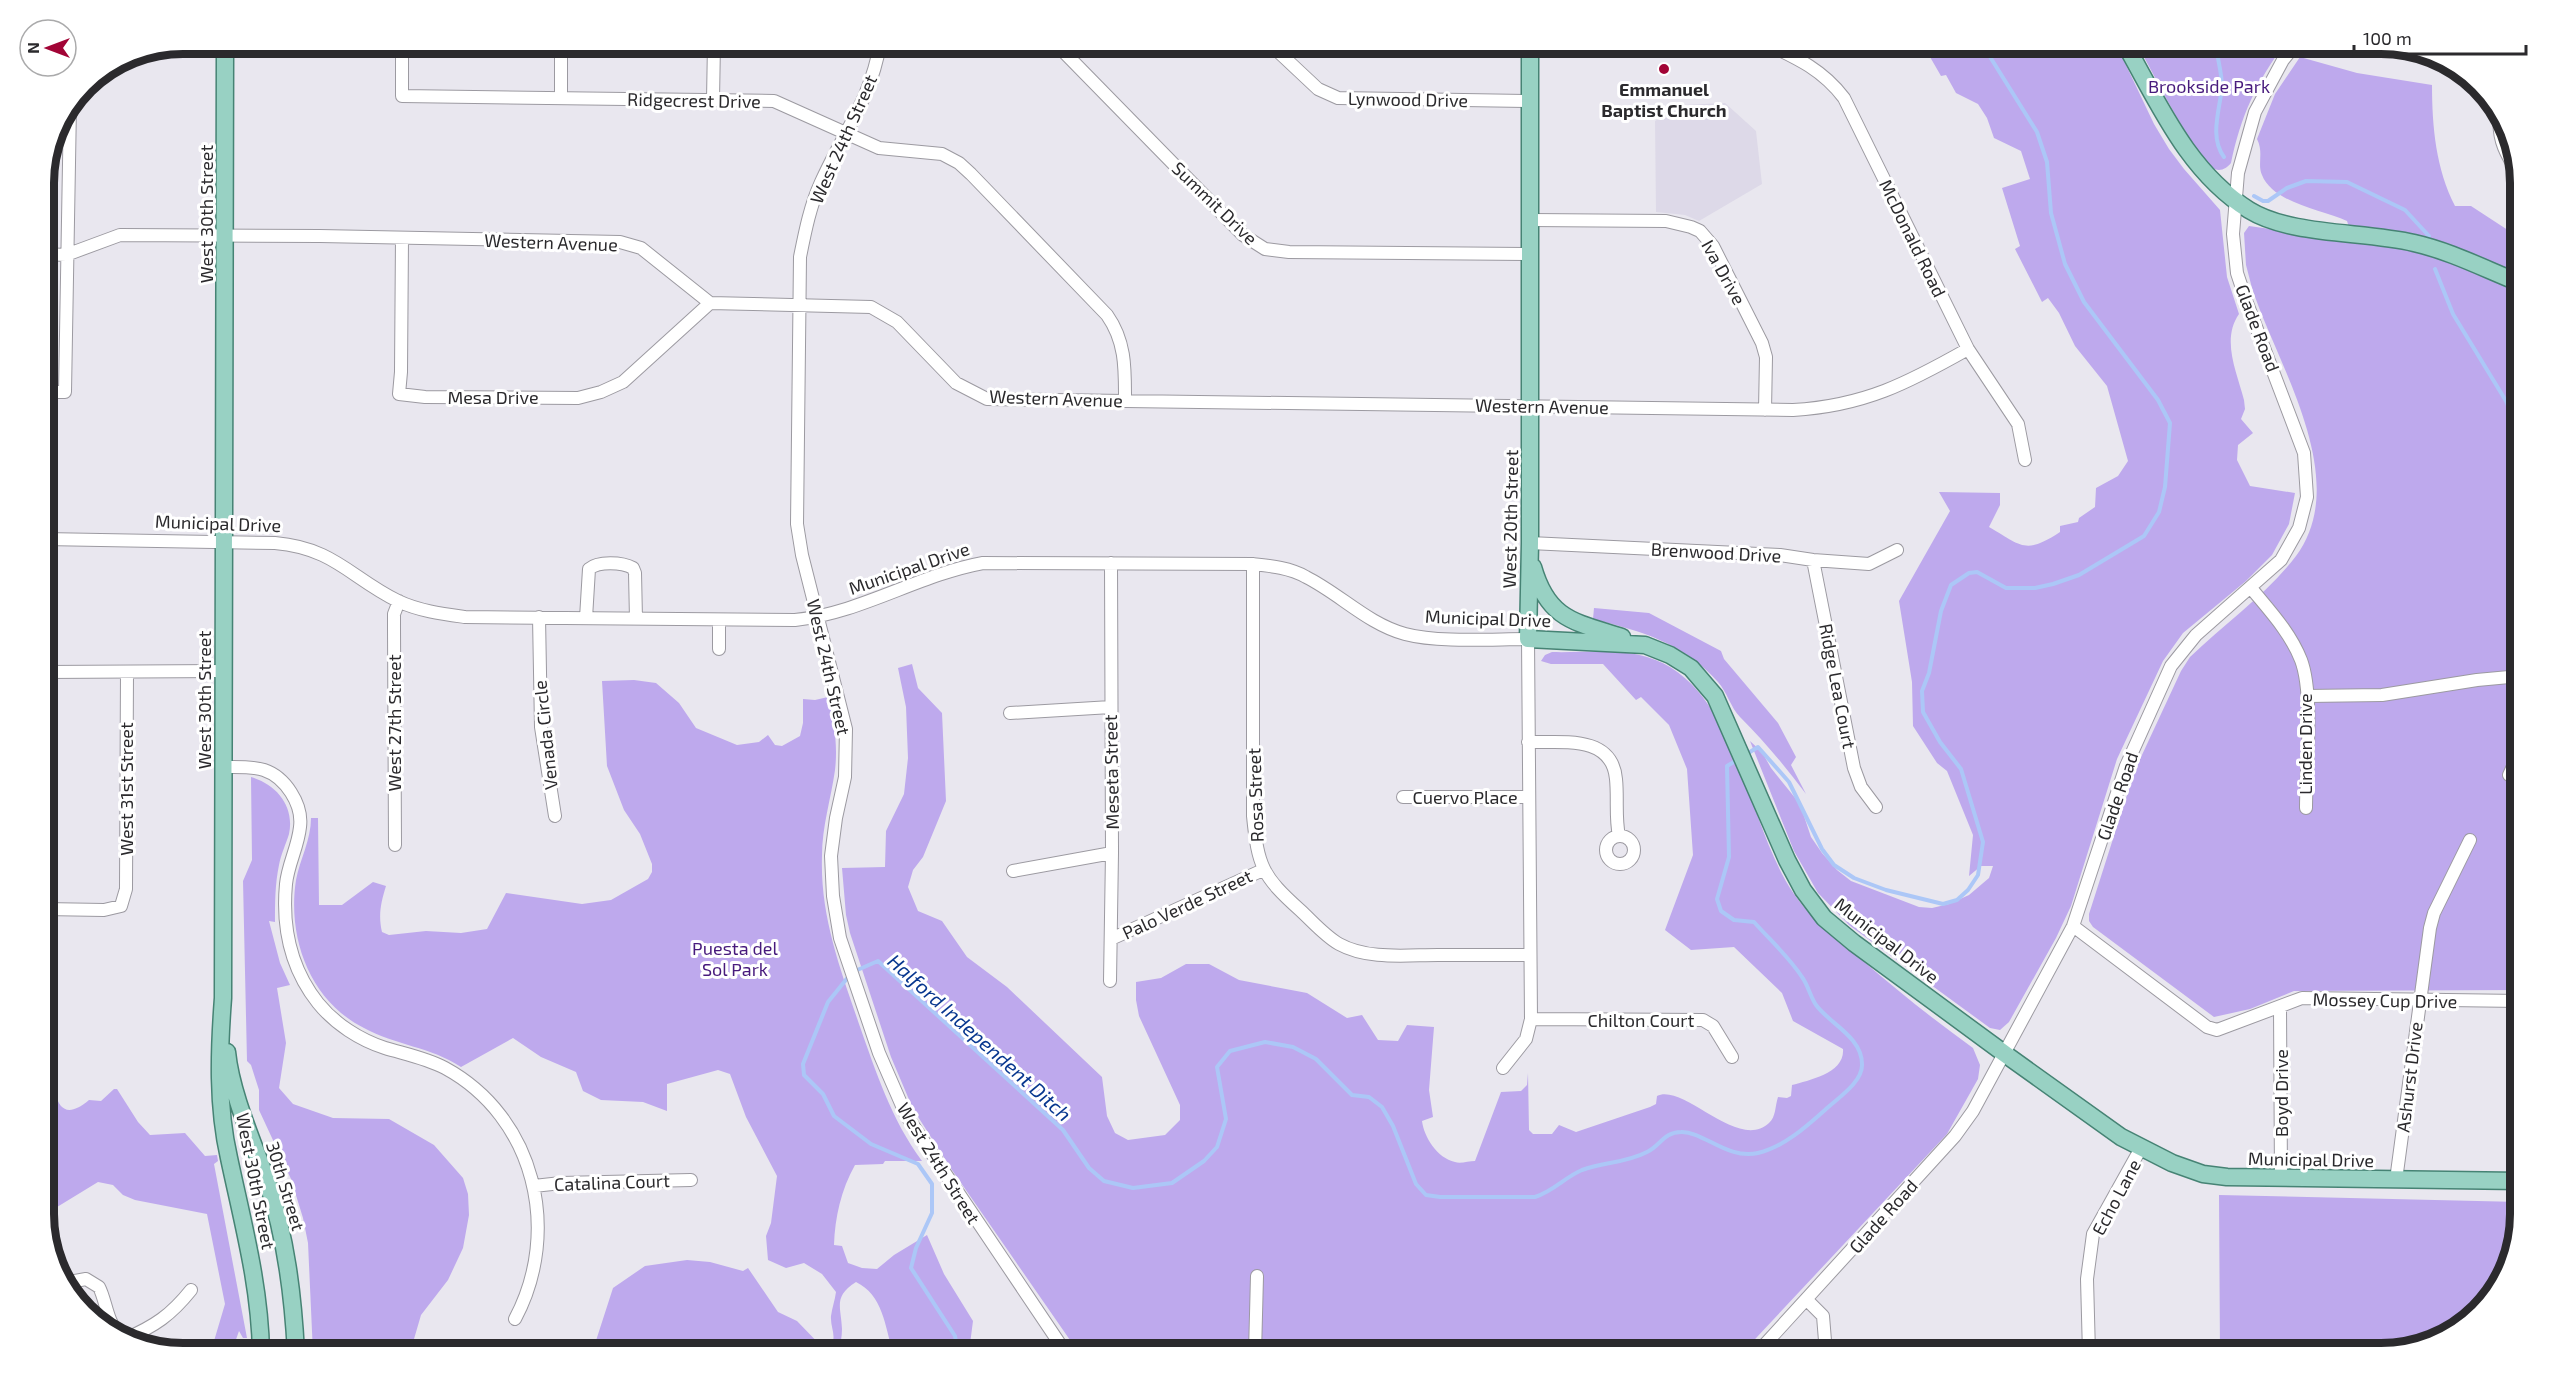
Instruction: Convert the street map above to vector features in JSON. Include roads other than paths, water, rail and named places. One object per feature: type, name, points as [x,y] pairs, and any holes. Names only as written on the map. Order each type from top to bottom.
[{"type":"main road","name":"West 30th Street","points":[[225,54],[223,998],[220,1047],[222,1114],[228,1158],[255,1277],[261,1343]]},
{"type":"main road","name":"West 20th Street","points":[[1528,639],[1530,54]]},
{"type":"main road","points":[[2131,54],[2180,143],[2214,182],[2234,200],[2251,211],[2288,224],[2413,242],[2510,279]]},
{"type":"main road","points":[[1530,549],[1536,576],[1546,598],[1560,614],[1569,620],[1645,645]]},
{"type":"main road","name":"Municipal Drive","points":[[1528,639],[1645,645],[1670,655],[1691,668],[1715,696],[1787,860],[1803,890],[1824,918],[1854,943],[2121,1137],[2141,1148],[2203,1174],[2227,1177],[2510,1181]]},
{"type":"main road","name":"30th Street","points":[[223,998],[228,1058],[250,1136],[267,1181],[281,1230],[294,1306],[296,1343]]},
{"type":"street","name":"Ridgecrest Drive","points":[[402,54],[402,96],[774,101],[879,147],[942,154],[965,168],[1107,315],[1120,337],[1123,349],[1125,400]]},
{"type":"street","points":[[561,54],[561,98]]},
{"type":"street","points":[[713,99],[714,54]]},
{"type":"street","name":"West 24th Street","points":[[877,54],[868,91],[821,183],[807,222],[800,257],[797,524],[802,555],[846,729],[845,777],[832,840],[831,874],[836,919],[848,963],[883,1063],[906,1115],[1059,1343]]},
{"type":"street","name":"Summit Drive","points":[[1066,54],[1243,235],[1265,249],[1289,252],[1530,254]]},
{"type":"street","name":"Lynwood Drive","points":[[1281,54],[1318,89],[1338,98],[1530,101]]},
{"type":"street","name":"McDonald Road","points":[[1789,54],[1822,73],[1844,98],[1968,349],[2018,424],[2025,460]]},
{"type":"street","name":"Glade Road","points":[[1766,1343],[1955,1136],[2005,1054],[2073,926],[2126,766],[2171,666],[2196,634],[2281,560],[2291,545],[2304,513],[2307,479],[2304,453],[2247,303],[2237,273],[2233,242],[2234,200],[2238,173],[2255,112],[2288,54]]},
{"type":"street","points":[[54,392],[65,392],[68,125]]},
{"type":"street","points":[[2501,136],[2504,152],[2508,158]]},
{"type":"street","name":"Iva Drive","points":[[1530,220],[1673,221],[1700,231],[1713,246],[1764,350],[1765,410]]},
{"type":"street","name":"Western Avenue","points":[[54,254],[66,255],[120,235],[620,242],[641,248],[710,303],[871,307],[897,322],[956,383],[987,399],[1765,410],[1825,408],[1879,394],[1914,379],[1968,349]]},
{"type":"street","name":"Mesa Drive","points":[[402,238],[399,394],[578,398],[601,392],[623,382],[710,303]]},
{"type":"street","name":"Municipal Drive","points":[[54,539],[283,544],[311,550],[340,563],[399,601],[451,615],[586,618],[795,620],[819,617],[838,613],[966,566],[1006,562],[1253,564],[1281,568],[1305,576],[1380,624],[1405,634],[1433,638],[1528,639]]},
{"type":"street","name":"Brenwood Drive","points":[[1530,549],[1780,555],[1869,564],[1897,550]]},
{"type":"street","name":"Ridge Lea Court","points":[[1813,560],[1854,768],[1861,787],[1876,807]]},
{"type":"street","name":"Meseta Street","points":[[1110,981],[1111,563]]},
{"type":"street","points":[[586,618],[589,569],[599,565],[623,564],[633,568],[635,573],[636,619]]},
{"type":"street","name":"Rosa Street","points":[[1253,564],[1253,816],[1256,847],[1263,870],[1286,898],[1326,934],[1353,950],[1387,955],[1530,955]]},
{"type":"street","name":"Linden Drive","points":[[2251,588],[2285,630],[2301,661],[2307,696],[2306,808]]},
{"type":"street","name":"West 27th Street","points":[[395,845],[394,618],[399,601]]},
{"type":"street","name":"Venada Circle","points":[[539,617],[541,727],[555,816]]},
{"type":"street","points":[[718,620],[718,649]]},
{"type":"street","name":"West 20th Street","points":[[1528,639],[1530,1025]]},
{"type":"street","points":[[54,672],[224,670]]},
{"type":"street","name":"West 31st Street","points":[[54,909],[104,909],[121,906],[126,889],[127,672]]},
{"type":"street","points":[[2307,696],[2382,695],[2510,677]]},
{"type":"street","points":[[1010,713],[1111,707]]},
{"type":"street","points":[[1528,742],[1581,743],[1599,748],[1605,753],[1614,765],[1616,821],[1620,836]]},
{"type":"street","points":[[223,767],[265,770],[281,780],[295,800],[300,824],[287,874],[286,930],[297,969],[313,997],[326,1013],[357,1035],[376,1045],[444,1067],[481,1094],[508,1126],[526,1160],[534,1186],[538,1220],[537,1252],[529,1290],[515,1319]]},
{"type":"street","name":"Cuervo Place","points":[[1403,797],[1528,797]]},
{"type":"street","name":"Ashurst Drive","points":[[2396,1180],[2419,1001],[2434,913],[2470,840]]},
{"type":"street","points":[[1013,871],[1112,853]]},
{"type":"street","name":"Palo Verde Street","points":[[1111,939],[1263,870]]},
{"type":"street","name":"Mossey Cup Drive","points":[[2073,926],[2207,1027],[2217,1029],[2280,1008],[2302,998],[2510,1001]]},
{"type":"street","name":"Boyd Drive","points":[[2280,1008],[2281,1179]]},
{"type":"street","name":"Chilton Court","points":[[1530,1025],[1703,1020],[1713,1026],[1732,1057]]},
{"type":"street","points":[[1503,1068],[1519,1051],[1530,1025]]},
{"type":"street","name":"Echo Lane","points":[[2089,1343],[2087,1279],[2093,1233],[2141,1148]]},
{"type":"street","name":"Catalina Court","points":[[534,1186],[561,1183],[691,1180]]},
{"type":"street","points":[[1254,1343],[1257,1276]]},
{"type":"street","points":[[73,1281],[86,1279],[99,1287],[111,1321]]},
{"type":"street","points":[[136,1334],[150,1328],[174,1311],[191,1290]]},
{"type":"street","points":[[1807,1300],[1823,1316],[1825,1343]]},
{"type":"waterway","name":"Halford Independent Ditch","points":[[1745,755],[1758,747],[1789,782],[1822,849],[1834,865],[1854,878],[1886,890],[1943,904],[1957,900],[1968,890],[1978,875],[1983,842],[1961,769],[1940,742],[1923,712],[1922,691],[1929,673],[1941,611],[1951,585],[1969,573],[1977,572],[2006,588],[2035,588],[2079,575],[2144,536],[2159,512],[2165,487],[2170,423],[2158,400],[2084,302],[2065,264],[2051,213],[2047,162],[2037,132],[1988,54]]},
{"type":"waterway","points":[[2218,54],[2222,87],[2216,132],[2224,157]]},
{"type":"waterway","points":[[2254,196],[2268,201],[2287,188],[2306,181],[2347,182],[2405,210],[2429,236]]},
{"type":"waterway","points":[[2435,269],[2453,314],[2510,410]]},
{"type":"waterway","name":"Halford Independent Ditch","points":[[855,971],[878,961],[1063,1130],[1089,1168],[1104,1181],[1133,1188],[1172,1183],[1204,1161],[1217,1147],[1226,1119],[1217,1067],[1230,1051],[1265,1042],[1293,1047],[1316,1059],[1352,1095],[1369,1097],[1382,1107],[1393,1126],[1416,1184],[1426,1195],[1535,1197],[1582,1170],[1647,1152],[1670,1134],[1681,1132],[1698,1136],[1736,1153],[1758,1153],[1777,1146],[1795,1135],[1843,1095],[1858,1077],[1862,1064],[1857,1046],[1816,1005],[1804,980],[1791,962],[1754,922],[1734,920],[1721,911],[1717,899],[1729,857],[1727,766],[1739,759]]},
{"type":"waterway","name":"Halford Independent Ditch","points":[[849,976],[828,1002],[803,1064],[804,1075],[823,1094],[834,1116],[871,1144],[918,1164],[932,1184],[932,1213],[916,1248],[911,1268],[955,1336],[956,1343]]},
{"type":"place","name":"Emmanuel Baptist Church","points":[[1664,69]]},
{"type":"park label","name":"Brookside Park","points":[[2209,86]]},
{"type":"park label","name":"Puesta del Sol Park","points":[[735,958]]}]
